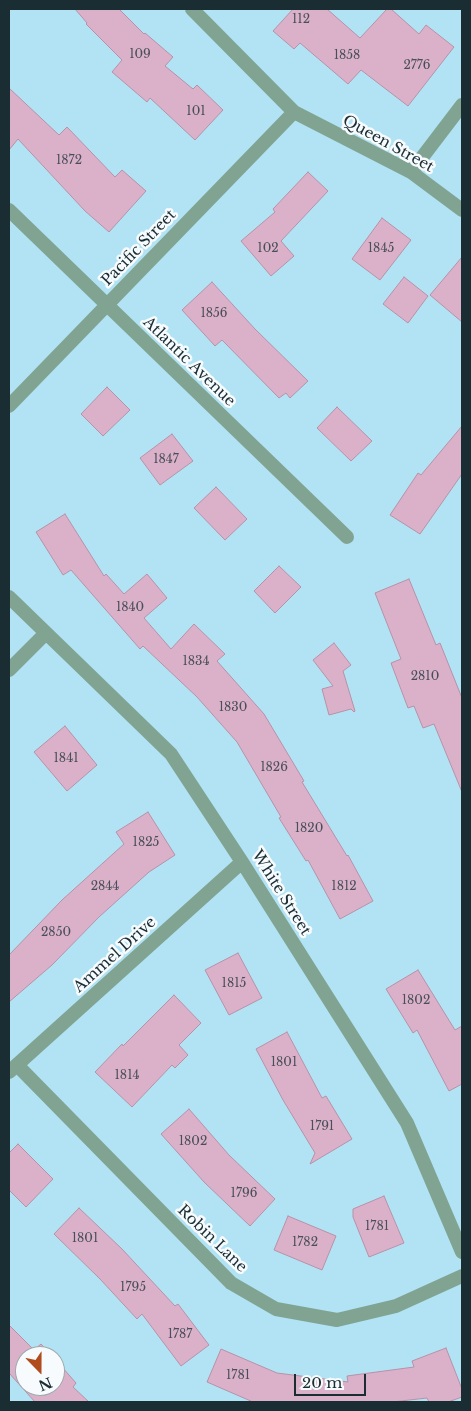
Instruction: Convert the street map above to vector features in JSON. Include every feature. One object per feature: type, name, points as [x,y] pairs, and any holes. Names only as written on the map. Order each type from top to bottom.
[{"type":"street","name":"Queen Street","points":[[192,9],[294,112],[411,172],[462,210]]},
{"type":"street","points":[[411,172],[462,105]]},
{"type":"street","name":"Pacific Street","points":[[9,406],[294,112]]},
{"type":"street","name":"Atlantic Avenue","points":[[9,210],[347,537]]},
{"type":"street","name":"White Street","points":[[9,597],[171,754],[242,862],[407,1123],[462,1252]]},
{"type":"street","points":[[9,670],[46,633]]},
{"type":"street","name":"Ammel Drive","points":[[13,1069],[242,862]]},
{"type":"street","name":"Robin Lane","points":[[13,1069],[231,1283],[276,1309],[337,1320],[396,1306],[462,1276]]},
{"type":"building","points":[[75,9],[119,9],[144,34],[173,57],[165,66],[193,89],[197,85],[223,110],[195,140],[150,98],[147,102],[112,72],[122,60],[86,24]]},
{"type":"building","points":[[293,9],[327,9],[360,38],[387,9],[391,9],[419,34],[426,25],[454,47],[408,106],[361,70],[348,84],[300,43],[294,49],[273,31]]},
{"type":"building","points":[[9,88],[59,135],[67,127],[115,177],[122,170],[146,191],[109,232],[85,211],[18,139],[9,150]]},
{"type":"building","points":[[308,172],[328,191],[281,241],[294,256],[271,276],[241,241],[275,212],[273,209]]},
{"type":"building","points":[[382,218],[411,240],[380,280],[352,259]]},
{"type":"building","points":[[462,257],[462,322],[430,295]]},
{"type":"building","points":[[404,277],[428,296],[408,323],[383,304]]},
{"type":"building","points":[[212,282],[255,329],[308,381],[290,398],[286,393],[279,398],[222,340],[215,346],[182,310]]},
{"type":"building","points":[[107,387],[130,410],[103,436],[81,414]]},
{"type":"building","points":[[337,407],[372,441],[351,461],[317,428]]},
{"type":"building","points":[[462,426],[462,474],[420,534],[390,515],[418,473],[421,475]]},
{"type":"building","points":[[172,434],[193,461],[160,485],[140,458]]},
{"type":"building","points":[[216,487],[247,519],[225,540],[194,508]]},
{"type":"building","points":[[65,514],[104,576],[106,574],[124,594],[147,574],[167,598],[144,618],[171,649],[194,624],[225,654],[217,661],[264,714],[304,781],[302,782],[348,855],[373,901],[340,919],[308,860],[306,861],[279,818],[281,817],[237,742],[197,697],[143,646],[140,649],[71,570],[63,575],[36,532]]},
{"type":"building","points":[[279,566],[301,587],[275,613],[254,591]]},
{"type":"building","points":[[409,579],[436,645],[440,643],[462,698],[462,792],[434,724],[423,728],[414,706],[408,708],[391,663],[401,659],[375,593]]},
{"type":"building","points":[[334,643],[351,665],[343,671],[355,711],[351,709],[329,715],[322,689],[333,686],[313,660]]},
{"type":"building","points":[[65,726],[97,765],[67,791],[34,752]]},
{"type":"building","points":[[148,812],[175,855],[149,872],[99,917],[52,965],[9,1002],[9,955],[62,900],[124,844],[116,832]]},
{"type":"building","points":[[238,953],[262,998],[229,1015],[205,970]]},
{"type":"building","points":[[418,970],[455,1030],[462,1026],[462,1084],[449,1091],[417,1030],[413,1033],[386,989]]},
{"type":"building","points":[[174,995],[201,1023],[179,1045],[188,1055],[175,1068],[172,1065],[132,1107],[95,1072]]},
{"type":"building","points":[[287,1032],[322,1098],[326,1096],[352,1139],[310,1164],[315,1153],[283,1100],[256,1049]]},
{"type":"building","points":[[189,1109],[229,1155],[275,1199],[250,1226],[204,1182],[161,1134]]},
{"type":"building","points":[[18,1144],[53,1179],[26,1207],[9,1190],[9,1153]]},
{"type":"building","points":[[384,1196],[404,1243],[369,1257],[353,1217],[353,1209]]},
{"type":"building","points":[[79,1208],[122,1249],[175,1306],[178,1304],[209,1345],[181,1366],[142,1314],[137,1319],[54,1234]]},
{"type":"building","points":[[288,1216],[336,1236],[322,1270],[274,1250]]},
{"type":"building","points":[[9,1325],[30,1346],[15,1346],[15,1380],[9,1373]]},
{"type":"building","points":[[446,1348],[462,1389],[462,1397],[448,1402],[429,1402],[427,1398],[392,1402],[253,1402],[207,1382],[221,1349],[277,1373],[348,1382],[347,1376],[414,1367],[412,1361]]},
{"type":"building","points":[[65,1370],[76,1383],[73,1387],[89,1402],[35,1402],[30,1396],[65,1396]]}]
